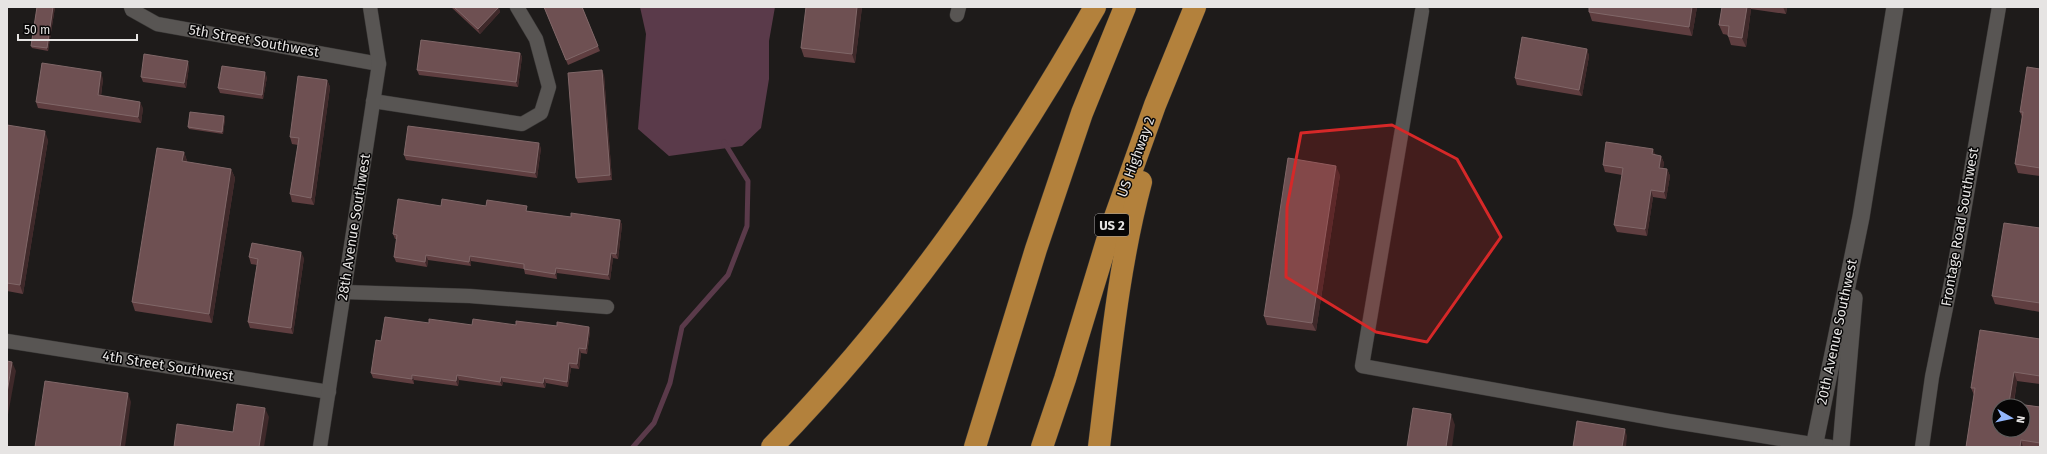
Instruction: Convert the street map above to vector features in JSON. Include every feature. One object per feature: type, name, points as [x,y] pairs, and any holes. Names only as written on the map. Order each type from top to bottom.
[{"type":"highway","points":[[772,447],[851,362],[956,229],[1063,63],[1095,7]]},
{"type":"highway","points":[[975,447],[1036,249],[1077,128],[1125,7]]},
{"type":"highway","name":"US Highway 2","points":[[1042,447],[1065,379],[1110,231],[1155,105],[1195,7]]},
{"type":"highway","points":[[1100,447],[1115,317],[1134,207],[1177,51]]},
{"type":"street","name":"28th Avenue Southwest","points":[[320,447],[379,64],[370,7]]},
{"type":"street","points":[[373,101],[522,124],[541,113],[549,87],[536,39],[517,7]]},
{"type":"street","name":"20th Avenue Southwest","points":[[1820,446],[1861,217],[1895,7]]},
{"type":"street","name":"Frontage Road Southwest","points":[[1922,447],[1932,377],[1956,258],[1999,7]]},
{"type":"street","name":"5th Street Southwest","points":[[131,8],[156,24],[379,64]]},
{"type":"street","points":[[1422,11],[1362,366],[1820,446]]},
{"type":"street","name":"20th Avenue Southwest","points":[[1841,447],[1861,217]]},
{"type":"street","points":[[344,292],[470,296],[607,307]]},
{"type":"street","name":"4th Street Southwest","points":[[7,342],[329,392]]},
{"type":"highlighted area","points":[[1392,125],[1457,159],[1501,237],[1427,342],[1376,332],[1286,277],[1287,207],[1301,133]]},
{"type":"shaded area","points":[[640,7],[775,7],[769,41],[769,79],[761,128],[742,146],[669,156],[638,129],[646,34]]},
{"type":"building","points":[[37,7],[53,7],[47,48],[31,46]]},
{"type":"building","points":[[454,7],[499,7],[478,29]]},
{"type":"building","points":[[544,7],[582,7],[598,46],[566,60]]},
{"type":"building","points":[[806,7],[857,7],[852,54],[801,48]]},
{"type":"building","points":[[1589,7],[1692,7],[1689,27],[1589,12]]},
{"type":"building","points":[[1722,7],[1747,7],[1742,38],[1728,36],[1729,26],[1719,25]]},
{"type":"building","points":[[1522,37],[1587,49],[1579,90],[1515,78]]},
{"type":"building","points":[[421,40],[520,53],[516,82],[417,70]]},
{"type":"building","points":[[144,54],[188,61],[184,83],[141,77]]},
{"type":"building","points":[[42,63],[101,72],[98,95],[140,102],[138,117],[36,102]]},
{"type":"building","points":[[222,66],[265,72],[262,95],[218,88]]},
{"type":"building","points":[[2027,67],[2040,69],[2040,168],[2015,164],[2023,112],[2020,112]]},
{"type":"building","points":[[602,70],[610,175],[576,178],[568,73]]},
{"type":"building","points":[[298,76],[327,80],[311,198],[290,194],[299,138],[290,137]]},
{"type":"building","points":[[190,112],[224,116],[222,132],[188,127]]},
{"type":"building","points":[[7,125],[45,131],[20,285],[7,283]]},
{"type":"building","points":[[408,126],[539,143],[535,173],[404,155]]},
{"type":"building","points":[[1606,142],[1653,149],[1652,154],[1661,156],[1659,168],[1667,169],[1664,192],[1651,190],[1645,229],[1614,225],[1623,168],[1603,165]]},
{"type":"building","points":[[157,148],[184,152],[182,161],[231,169],[209,314],[132,302]]},
{"type":"building","points":[[1288,158],[1336,166],[1312,323],[1264,316]]},
{"type":"building","points":[[398,199],[441,206],[442,199],[486,206],[487,200],[527,206],[526,211],[571,217],[571,213],[620,220],[616,254],[611,253],[608,275],[556,268],[555,274],[524,269],[524,264],[470,256],[469,262],[426,255],[425,262],[394,257],[397,235],[393,234]]},
{"type":"building","points":[[2004,223],[2040,228],[2040,303],[1992,296]]},
{"type":"building","points":[[252,243],[301,252],[291,328],[248,322],[258,259],[249,257]]},
{"type":"building","points":[[385,317],[429,323],[429,319],[472,325],[473,319],[516,325],[516,321],[557,326],[557,322],[589,327],[586,349],[579,348],[577,364],[569,363],[567,382],[544,378],[543,383],[501,377],[500,382],[457,375],[456,381],[412,375],[412,379],[371,373],[376,340],[381,341]]},
{"type":"building","points":[[1980,330],[2040,339],[2040,376],[2014,372],[2010,398],[1991,398],[1991,438],[2031,438],[2031,406],[2040,407],[2040,443],[2021,440],[2020,447],[1966,447],[1975,388],[1971,388]]},
{"type":"building","points":[[7,361],[12,362],[7,393]]},
{"type":"building","points":[[45,381],[128,393],[120,447],[35,447]]},
{"type":"building","points":[[237,404],[265,408],[259,447],[174,447],[177,424],[233,432]]},
{"type":"building","points":[[1413,408],[1451,414],[1446,447],[1407,447]]},
{"type":"building","points":[[1577,421],[1625,429],[1622,447],[1573,447]]},
{"type":"waterway","points":[[633,447],[654,423],[670,383],[682,327],[728,275],[747,226],[748,181],[724,142]]}]
